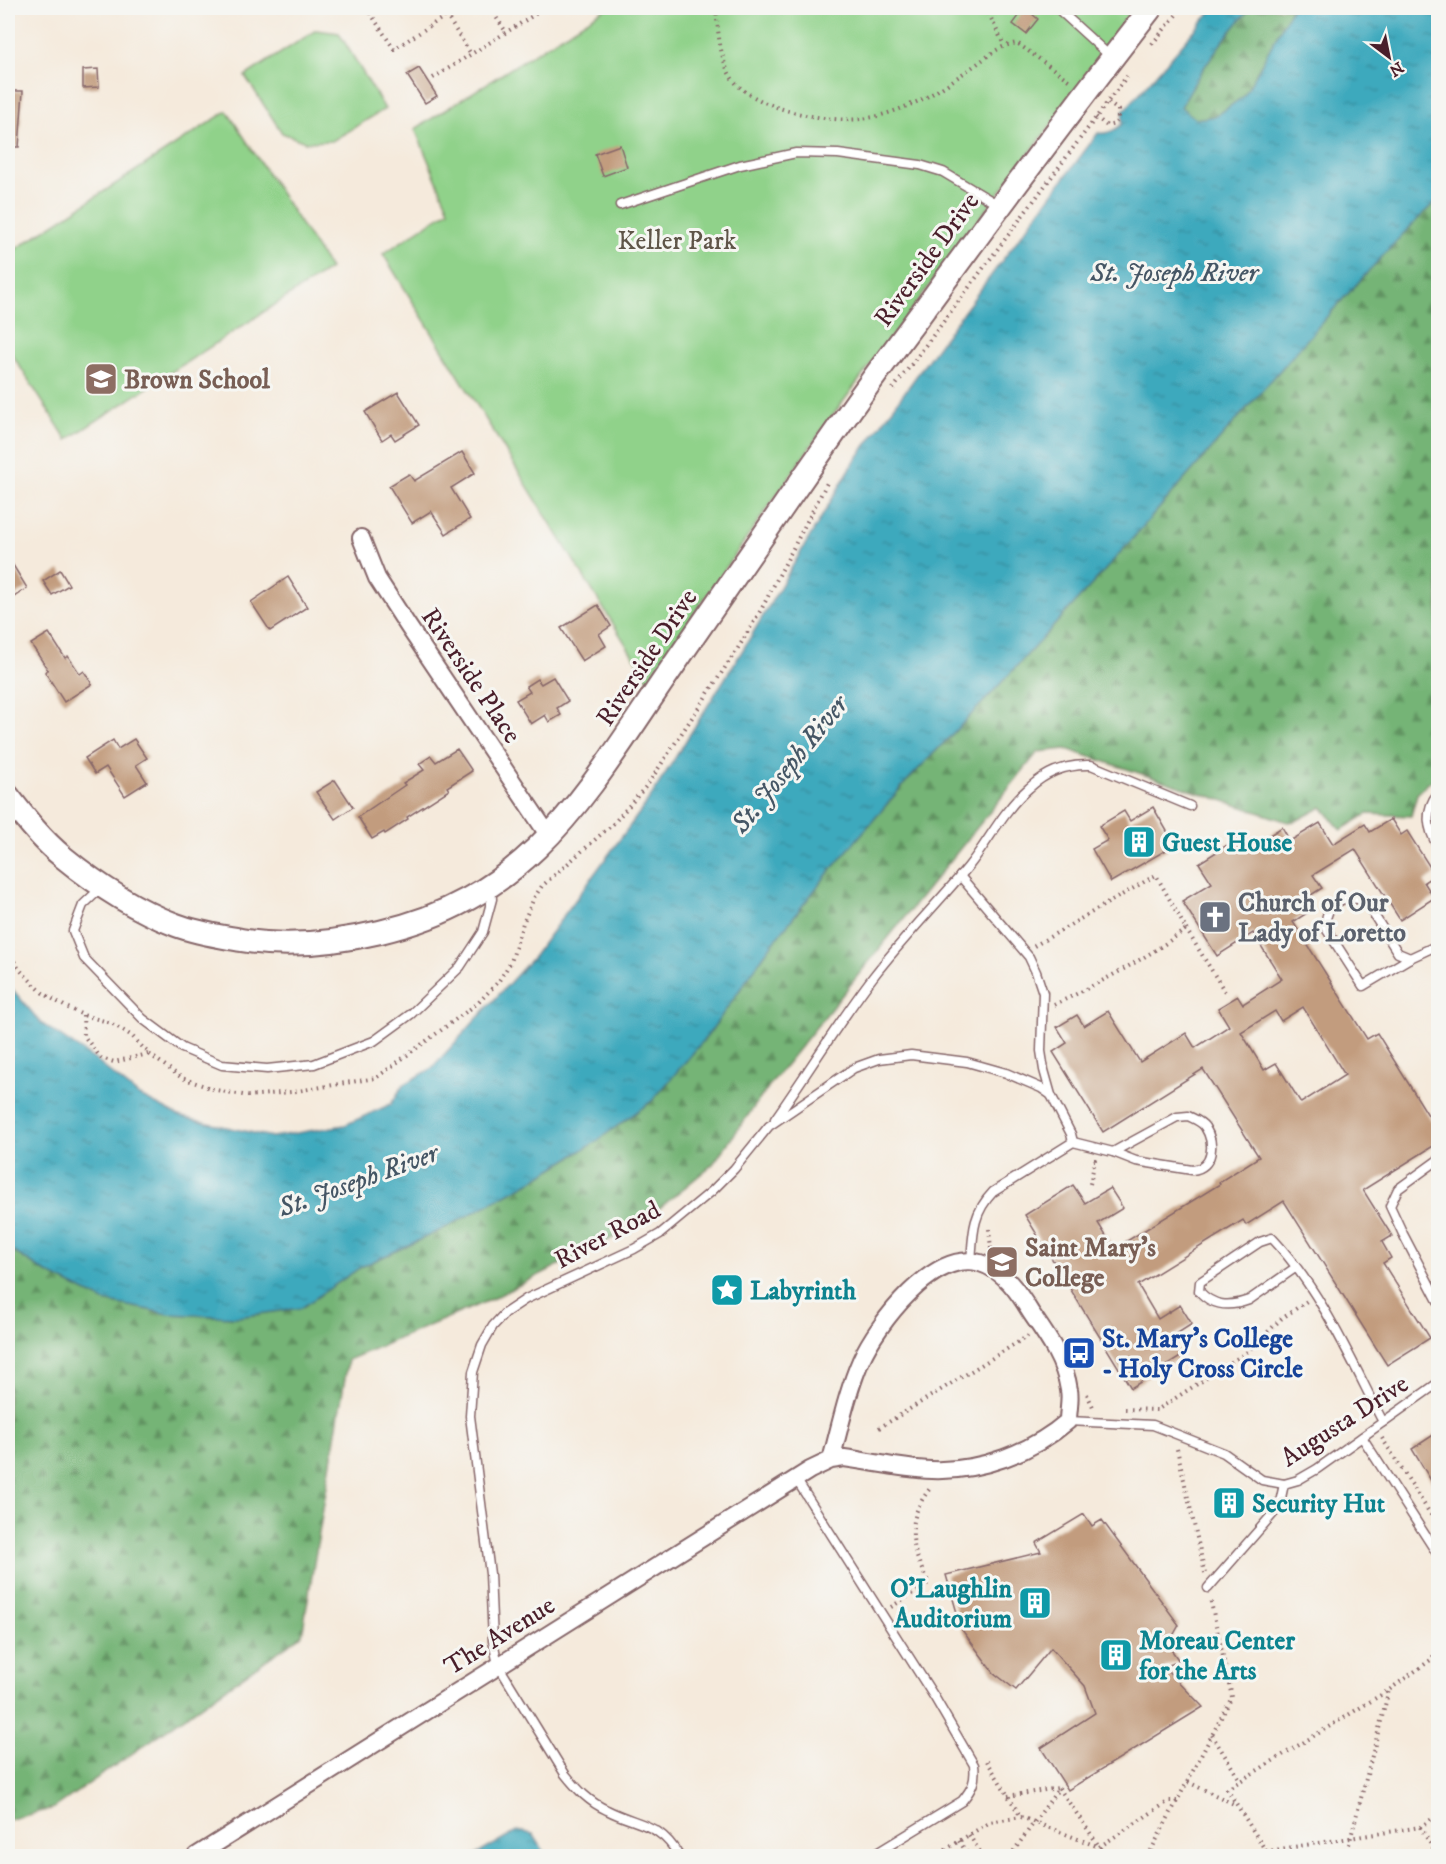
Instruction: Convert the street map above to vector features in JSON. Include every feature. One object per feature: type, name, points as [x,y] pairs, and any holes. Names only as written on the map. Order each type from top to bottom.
[{"type":"street","name":"Riverside Drive","points":[[8,796],[33,827],[62,856],[103,886],[138,907],[176,925],[238,939],[286,945],[361,937],[438,914],[491,886],[518,866],[549,836],[576,806],[608,764],[851,408],[1000,206],[1151,8]]},
{"type":"street","name":"Riverside Place","points":[[362,538],[377,578],[549,836]]},
{"type":"street","points":[[957,1263],[979,1263],[998,1272],[1016,1289],[1041,1328],[1062,1365],[1070,1391],[1068,1421],[1054,1433],[1025,1449],[993,1462],[962,1468],[932,1470],[844,1458],[831,1460],[853,1382],[873,1337],[909,1292],[935,1272],[957,1263]]},
{"type":"street","name":"The Avenue","points":[[196,1857],[498,1665],[796,1479],[831,1460]]},
{"type":"lane","points":[[1057,8],[1112,58]]},
{"type":"lane","points":[[620,205],[740,165],[796,153],[838,154],[920,165],[943,172],[1000,206]]},
{"type":"lane","points":[[770,1126],[832,1032],[874,976],[960,876],[1016,800],[1030,787],[1062,768],[1078,764],[1091,765],[1190,807]]},
{"type":"lane","points":[[1438,793],[1430,805],[1427,816],[1432,836],[1438,847]]},
{"type":"lane","points":[[960,876],[1024,951],[1036,972],[1043,993],[1041,1051],[1044,1070],[1051,1095],[1073,1142]]},
{"type":"lane","points":[[103,886],[83,905],[73,931],[84,958],[142,1018],[182,1048],[222,1065],[267,1069],[314,1064],[354,1049],[374,1041],[411,1014],[460,967],[483,932],[492,899],[491,886]]},
{"type":"lane","points":[[1410,958],[1398,953],[1367,904],[1358,899],[1347,898],[1330,907],[1325,927],[1363,986],[1410,958],[1438,945]]},
{"type":"lane","name":"River Road","points":[[498,1665],[493,1641],[485,1527],[470,1416],[473,1372],[482,1345],[493,1326],[505,1313],[526,1299],[634,1249],[660,1234],[712,1191],[770,1126],[854,1068],[879,1059],[911,1055],[967,1062],[1041,1088],[1051,1095]]},
{"type":"lane","points":[[971,1263],[973,1230],[982,1203],[1011,1179],[1073,1142],[1113,1152],[1136,1161],[1192,1170],[1200,1170],[1207,1165],[1211,1157],[1205,1128],[1188,1116],[1177,1117],[1113,1152]]},
{"type":"lane","points":[[1438,1160],[1398,1189],[1390,1206],[1438,1301]]},
{"type":"lane","points":[[1295,1268],[1249,1300],[1241,1303],[1228,1306],[1217,1303],[1206,1298],[1199,1291],[1200,1282],[1260,1242],[1272,1238],[1295,1268],[1323,1308],[1383,1422]]},
{"type":"lane","name":"Augusta Drive","points":[[1068,1421],[1153,1425],[1224,1453],[1262,1480],[1284,1484],[1298,1480],[1438,1383]]},
{"type":"lane","points":[[1362,1437],[1438,1555]]},
{"type":"lane","points":[[796,1479],[935,1698],[974,1765],[976,1777],[971,1791],[962,1801],[883,1854],[872,1857]]},
{"type":"lane","points":[[1208,1588],[1278,1507],[1284,1484]]},
{"type":"lane","points":[[498,1665],[576,1789],[589,1800],[607,1810],[655,1829],[664,1835],[679,1857]]},
{"type":"path","points":[[367,8],[394,49],[458,8]]},
{"type":"path","points":[[490,8],[506,32]]},
{"type":"path","points":[[433,78],[545,8]]},
{"type":"path","points":[[716,8],[723,56],[730,75],[740,87],[758,100],[795,112],[832,119],[867,119],[908,106],[942,88],[1004,45],[1017,43],[1086,93],[1118,110],[1118,120],[1115,124],[1107,126],[1096,117]]},
{"type":"path","points":[[986,8],[1004,45]]},
{"type":"path","points":[[446,15],[471,54]]},
{"type":"path","points":[[1024,951],[1156,875],[1227,995]]},
{"type":"path","points":[[1043,1011],[1084,991],[1172,940],[1186,929]]},
{"type":"path","points":[[83,1015],[84,1036],[101,1058],[114,1062],[149,1054]]},
{"type":"path","points":[[1090,1184],[1095,1160],[1091,1161]]},
{"type":"path","points":[[990,1222],[991,1248],[998,1255]]},
{"type":"path","points":[[1122,1409],[1157,1410],[1247,1352],[1281,1319],[1315,1296]]},
{"type":"path","points":[[879,1428],[1041,1328]]},
{"type":"path","points":[[1085,1388],[1094,1409],[1103,1410]]},
{"type":"path","points":[[1148,1857],[1232,1697],[1174,1434],[1163,1405]]},
{"type":"path","points":[[1375,1428],[1438,1526]]},
{"type":"path","points":[[897,1617],[891,1607],[929,1583],[919,1565],[913,1548],[912,1536],[917,1506],[934,1483],[932,1470]]},
{"type":"path","points":[[1269,1857],[1227,1789],[1389,1690],[1432,1659],[1438,1644]]},
{"type":"path","points":[[1346,1857],[1389,1690]]},
{"type":"path","points":[[1212,1735],[1240,1780]]},
{"type":"path","points":[[983,1755],[1021,1817]]},
{"type":"path","points":[[1188,1782],[1237,1805]]},
{"type":"path","points":[[1008,1796],[1059,1788]]},
{"type":"path","points":[[1010,1857],[1059,1788]]},
{"type":"path","points":[[1059,1788],[1106,1857]]},
{"type":"path","points":[[1099,1847],[1169,1802],[1178,1801]]},
{"type":"path","points":[[1236,1857],[1419,1827],[1438,1815]]},
{"type":"path","points":[[935,1857],[990,1822],[1021,1817],[1099,1847]]},
{"type":"path","points":[[1419,1827],[1438,1856]]},
{"type":"path","points":[[969,1835],[983,1857]]},
{"type":"path","points":[[959,1841],[969,1857]]},
{"type":"green space","name":"Keller Park","points":[[606,8],[1141,8],[986,210],[822,430],[648,680],[383,254],[449,210],[415,129]]},
{"type":"green space","points":[[1251,8],[1292,8],[1244,96],[1216,116],[1195,119],[1181,107],[1213,55]]},
{"type":"green space","points":[[316,30],[339,33],[385,109],[332,141],[305,142],[282,133],[245,76]]},
{"type":"green space","points":[[227,111],[330,269],[67,440],[8,348],[8,254]]},
{"type":"green space","points":[[1438,199],[1438,774],[1417,794],[1411,816],[1367,814],[1341,830],[1322,807],[1296,821],[1288,822],[1066,749],[1038,752],[772,1082],[713,1164],[640,1224],[492,1299],[348,1360],[302,1635],[54,1808],[8,1820],[8,1248],[45,1272],[104,1301],[169,1314],[237,1317],[301,1308],[361,1267],[443,1229],[537,1178],[594,1143],[653,1100],[708,1035],[769,948],[829,872],[905,783],[1105,570],[1331,312]]},
{"type":"water","name":"St. Joseph River","points":[[1214,8],[1251,8],[1213,55],[1181,107],[1196,119],[1216,116],[1244,96],[1292,8],[1438,8],[1438,199],[1331,312],[1105,570],[905,783],[829,872],[769,948],[708,1035],[653,1100],[594,1143],[537,1178],[443,1229],[361,1267],[301,1308],[237,1317],[169,1314],[104,1301],[45,1272],[8,1248],[8,984],[41,1023],[94,1059],[138,1095],[181,1117],[272,1137],[345,1125],[391,1104],[403,1085],[431,1069],[534,956],[648,801],[744,648],[854,462],[1098,133],[1111,132],[1122,124],[1123,112]]},
{"type":"water","points":[[517,1831],[533,1834],[547,1856],[474,1856]]},
{"type":"building","points":[[1025,8],[1038,19],[1026,34],[1013,24]]},
{"type":"building","points":[[419,68],[437,96],[425,103],[407,75]]},
{"type":"building","points":[[98,69],[99,87],[83,88],[83,70]]},
{"type":"building","points":[[8,91],[23,91],[19,147],[8,147]]},
{"type":"building","points":[[620,145],[627,167],[603,176],[595,154]]},
{"type":"building","points":[[398,392],[419,425],[395,440],[391,434],[382,440],[365,412]]},
{"type":"building","points":[[462,452],[475,473],[451,488],[470,519],[446,534],[431,511],[412,523],[389,486],[409,474],[414,481]]},
{"type":"building","points":[[8,557],[27,588],[8,601]]},
{"type":"building","points":[[60,570],[69,585],[52,595],[43,581]]},
{"type":"building","points":[[288,577],[307,607],[270,631],[251,602]]},
{"type":"building","points":[[598,605],[611,626],[599,634],[606,646],[582,661],[561,628]]},
{"type":"building","points":[[49,633],[65,658],[68,656],[80,674],[84,671],[92,684],[64,702],[45,672],[48,670],[31,644]]},
{"type":"building","points":[[553,677],[568,701],[557,708],[561,715],[549,722],[545,715],[531,724],[516,700],[530,692],[526,686],[537,679],[541,684]]},
{"type":"building","points":[[134,739],[147,758],[136,765],[147,782],[125,796],[106,767],[95,774],[85,758],[113,740],[118,749]]},
{"type":"building","points":[[457,749],[472,771],[447,787],[449,790],[407,817],[408,819],[385,834],[384,832],[372,839],[358,817],[424,770],[419,764],[431,756],[436,762]]},
{"type":"building","points":[[335,780],[353,807],[335,819],[316,792]]},
{"type":"building","name":"Guest House","points":[[1153,807],[1175,845],[1111,882],[1092,849],[1108,840],[1099,826],[1124,811],[1130,821]]},
{"type":"building","points":[[1391,819],[1401,835],[1407,831],[1435,875],[1424,882],[1434,898],[1400,920],[1355,849],[1313,875],[1322,888],[1303,900],[1310,911],[1293,922],[1367,1039],[1377,1033],[1438,1131],[1438,1143],[1363,1190],[1392,1236],[1382,1242],[1391,1258],[1383,1263],[1430,1338],[1387,1365],[1284,1201],[1246,1225],[1243,1220],[1138,1285],[1158,1319],[1180,1305],[1192,1324],[1170,1338],[1182,1356],[1131,1388],[1025,1215],[1073,1185],[1085,1203],[1110,1188],[1123,1208],[1098,1223],[1114,1249],[1220,1184],[1219,1182],[1259,1157],[1203,1069],[1103,1132],[1053,1052],[1067,1043],[1057,1027],[1077,1015],[1084,1026],[1108,1011],[1140,1062],[1186,1033],[1195,1048],[1229,1026],[1218,1008],[1238,996],[1243,1004],[1282,979],[1253,933],[1217,956],[1182,901],[1212,883],[1199,863],[1243,835],[1250,848],[1282,827],[1290,841],[1320,823],[1333,844],[1365,824],[1370,832]],"holes":[[[1303,1007],[1345,1075],[1301,1103],[1276,1063],[1264,1070],[1241,1032],[1275,1011],[1281,1021]]]},
{"type":"building","points":[[1438,1432],[1438,1492],[1412,1449]]},
{"type":"building","name":"Security Hut","points":[[1226,1491],[1241,1502],[1231,1514],[1217,1503]]},
{"type":"building","points":[[1084,1514],[1092,1526],[1102,1520],[1179,1625],[1168,1645],[1179,1661],[1164,1667],[1203,1707],[1068,1790],[1041,1748],[1095,1713],[1085,1686],[1051,1648],[1016,1690],[994,1673],[962,1630],[946,1575],[1041,1552],[1036,1543]]},
{"type":"place","name":"Brown School","points":[[101,379]]},
{"type":"place","name":"Guest House","points":[[1139,842]]},
{"type":"place","name":"Church of Our Lady of Loretto","points":[[1215,917]]},
{"type":"place","name":"Saint Mary's College","points":[[1002,1262]]},
{"type":"place","name":"Labyrinth","points":[[727,1290]]},
{"type":"place","name":"St. Mary's College - Holy Cross Circle","points":[[1079,1353]]},
{"type":"place","name":"Security Hut","points":[[1229,1503]]},
{"type":"place","name":"O'Laughlin Auditorium","points":[[1035,1603]]},
{"type":"place","name":"Moreau Center for the Arts","points":[[1116,1655]]}]
